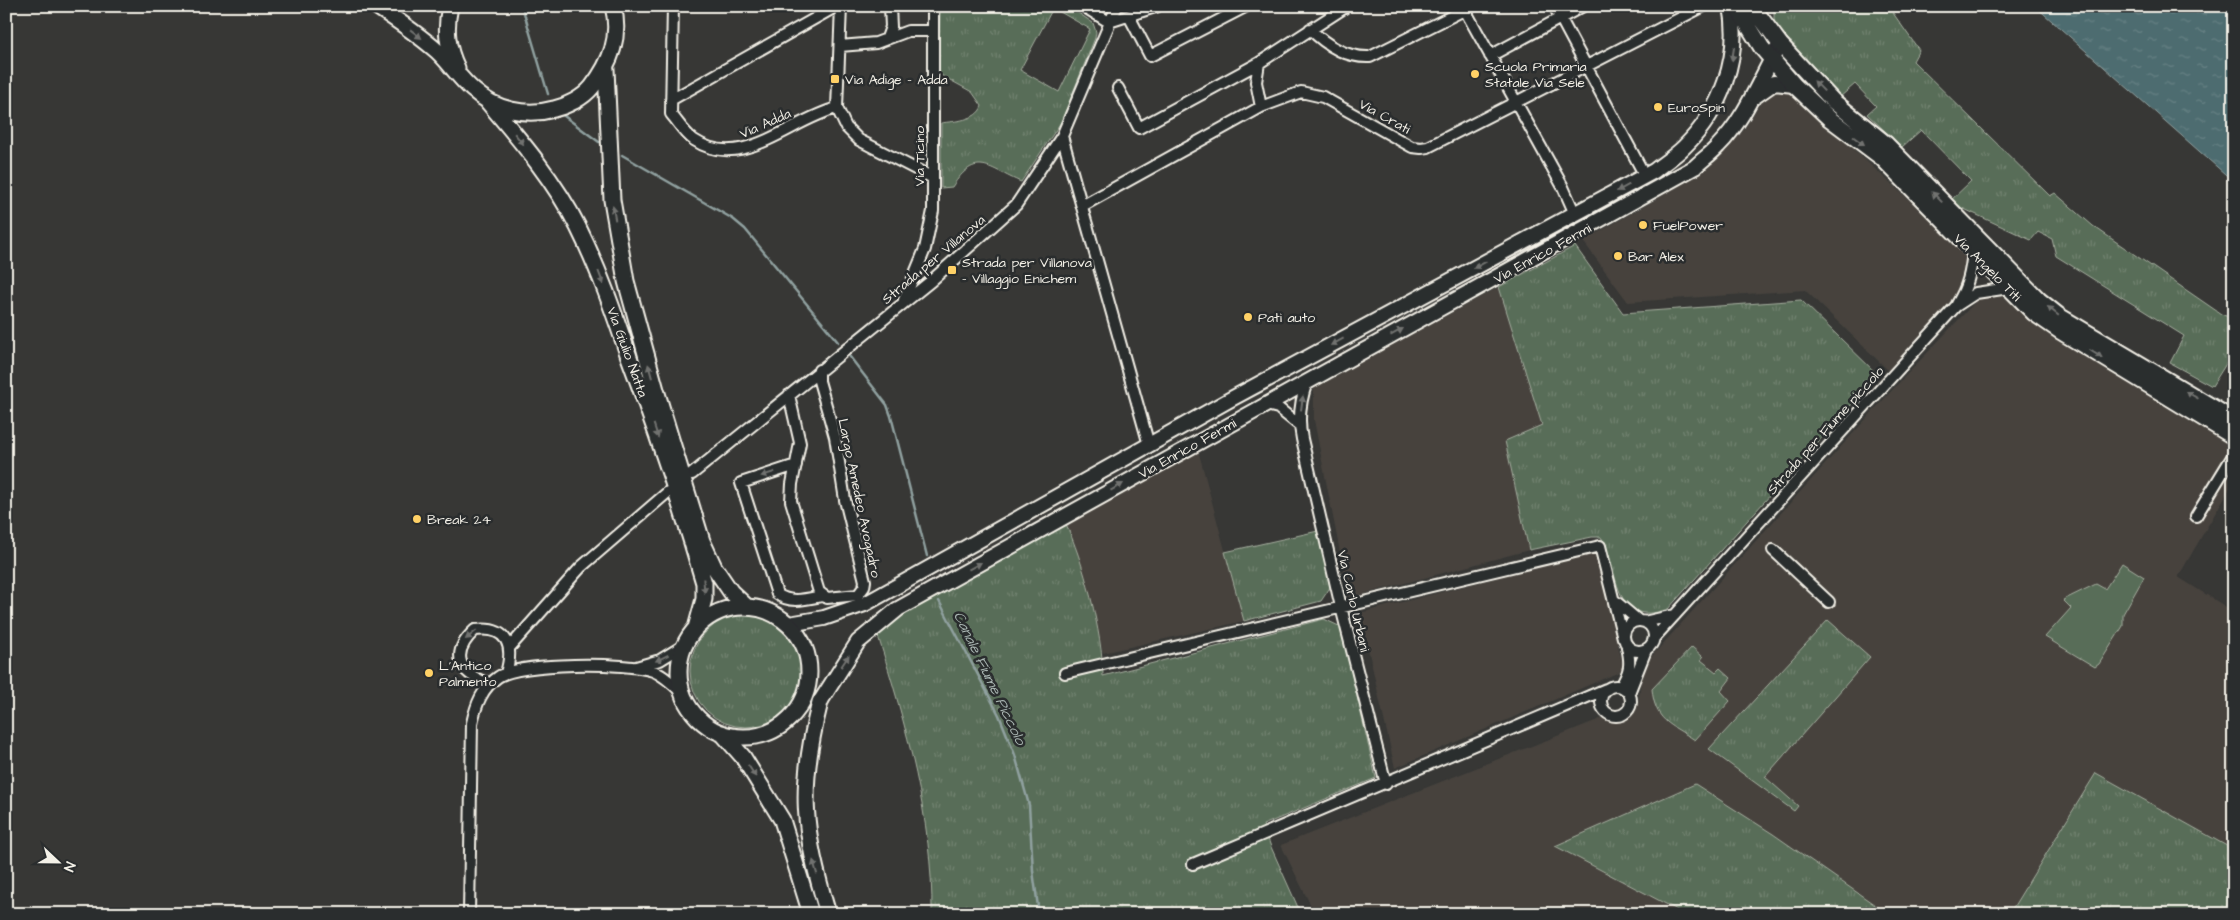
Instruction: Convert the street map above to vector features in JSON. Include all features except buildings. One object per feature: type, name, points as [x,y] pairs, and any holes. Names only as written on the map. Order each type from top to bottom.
[{"type":"main road","points":[[376,6],[414,32],[460,75],[472,90],[488,102],[513,112],[540,113],[566,106],[589,90],[606,69],[615,45],[616,20],[613,6]]},
{"type":"main road","points":[[450,6],[446,24],[449,51],[460,75]]},
{"type":"main road","name":"Via Angelo Titi","points":[[1736,6],[1758,43],[1794,85],[1830,119],[1882,158],[2034,313],[2060,331],[2233,431]]},
{"type":"main road","name":"Via Angelo Titi","points":[[1752,6],[1780,44],[1833,100],[1886,144],[2039,300],[2059,316],[2233,431]]},
{"type":"main road","name":"Via Giulio Natta","points":[[606,69],[612,200],[626,281],[656,390],[702,541],[714,567],[727,586],[747,607]]},
{"type":"main road","name":"Via Giulio Natta","points":[[488,102],[530,151],[555,189],[577,226],[600,274],[650,412],[704,583],[704,599],[696,628]]},
{"type":"main road","points":[[794,714],[804,697],[809,678],[808,658],[801,640],[789,624],[770,612],[747,607],[728,609],[711,616],[696,628],[686,644],[679,669],[683,694],[690,708],[704,723],[722,733],[741,737],[760,735],[778,727],[794,714],[820,702],[809,678]]},
{"type":"main road","name":"Via Enrico Fermi","points":[[820,702],[810,739],[805,777],[805,807],[812,857],[828,914]]},
{"type":"main road","points":[[722,733],[743,757],[782,820],[811,914]]},
{"type":"street","name":"Via Adda","points":[[673,6],[671,114],[693,139],[713,149],[729,151],[751,147],[820,112],[836,108]]},
{"type":"street","points":[[671,100],[839,6],[840,46],[836,108],[846,127],[859,140],[933,178]]},
{"type":"street","points":[[887,38],[890,27],[890,6]]},
{"type":"street","name":"Via Ticino","points":[[904,300],[925,249],[933,211],[933,6]]},
{"type":"street","points":[[1083,6],[1109,22],[1158,6]]},
{"type":"street","name":"Strada per Villanova","points":[[692,474],[904,300],[931,281],[1016,205],[1062,136],[1117,6]]},
{"type":"street","points":[[1222,6],[1227,16]]},
{"type":"street","points":[[1129,16],[1150,56],[1247,6]]},
{"type":"street","points":[[1118,88],[1139,128],[1258,63],[1348,6]]},
{"type":"street","points":[[1554,6],[1584,66],[1644,176]]},
{"type":"street","points":[[1490,56],[1583,6]]},
{"type":"street","name":"Via Crati","points":[[1082,206],[1261,107],[1301,92],[1323,98],[1412,147],[1421,148],[1704,6]]},
{"type":"street","name":"Via Enrico Fermi","points":[[789,624],[824,618],[865,604],[1149,446],[1644,176],[1684,147],[1709,116],[1720,96],[1730,70],[1733,53],[1736,27],[1732,6]]},
{"type":"street","points":[[1310,29],[1326,45],[1360,57],[1370,57],[1468,8],[1490,56],[1563,187],[1574,214]]},
{"type":"street","points":[[840,46],[876,43],[908,31],[933,31]]},
{"type":"street","name":"Via Enrico Fermi","points":[[820,702],[858,642],[898,609],[1695,167],[1719,146],[1752,99],[1780,44]]},
{"type":"street","points":[[1258,63],[1256,82],[1261,107]]},
{"type":"street","name":"Via Enrico Fermi","points":[[1752,99],[1774,83],[1794,85]]},
{"type":"street","name":"Via Enrico Fermi","points":[[1062,136],[1149,446]]},
{"type":"street","points":[[1956,306],[1967,287],[1972,272],[1972,251]]},
{"type":"street","name":"Strada per Fiume piccolo","points":[[1654,638],[1956,306],[1976,293],[2009,288]]},
{"type":"street","name":"Largo Amedeo Avogadro","points":[[796,465],[741,482],[777,594],[783,599],[795,600],[822,596],[827,598],[858,595],[864,588],[865,581],[845,500],[835,437],[819,381],[819,370]]},
{"type":"street","name":"Via Carlo Urbani","points":[[1307,382],[1301,402],[1300,425],[1341,607],[1386,784]]},
{"type":"street","points":[[789,395],[800,442],[792,484],[791,501],[819,592],[822,596]]},
{"type":"street","points":[[1266,404],[1278,408],[1300,425]]},
{"type":"street","points":[[2196,516],[2234,454]]},
{"type":"street","points":[[506,673],[510,647],[581,567],[668,492]]},
{"type":"street","points":[[1065,673],[1600,546],[1631,663],[1625,690],[1631,703],[1623,715],[1608,714],[1595,702],[1581,701]]},
{"type":"street","points":[[1773,550],[1829,602]]},
{"type":"street","points":[[1614,600],[1652,628],[1654,638],[1625,690]]},
{"type":"street","points":[[1625,642],[1626,628],[1642,621],[1676,614]]},
{"type":"street","points":[[490,684],[476,680],[466,672],[459,658],[460,647],[475,630],[489,629],[498,632],[510,647]]},
{"type":"street","points":[[1625,642],[1636,652],[1646,650]]},
{"type":"street","points":[[635,668],[660,660],[686,644]]},
{"type":"street","points":[[469,914],[472,723],[480,698],[490,684],[506,673],[555,666],[635,668],[654,671],[683,694]]},
{"type":"street","points":[[1193,864],[1581,701],[1611,686],[1625,690]]},
{"type":"street","points":[[1602,707],[1601,697],[1606,689]]},
{"type":"shaded area","points":[[1784,89],[1795,96],[1964,250],[1967,270],[1963,286],[1891,373],[1805,290],[1628,302],[1583,241],[1700,174],[1743,131],[1766,94],[1773,90]]},
{"type":"shaded area","points":[[1499,287],[1542,425],[1505,441],[1529,550],[1349,598],[1314,420],[1314,386]]},
{"type":"shaded area","points":[[2004,296],[2042,326],[2102,366],[2234,447],[2234,481],[2178,577],[2234,612],[2234,850],[2096,773],[2009,914],[1888,914],[1773,834],[1556,846],[1685,914],[1315,914],[1281,845],[1638,704],[1643,666],[1894,388],[1979,298]]},
{"type":"shaded area","points":[[1198,450],[1244,621],[1103,653],[1075,544],[1065,522]]},
{"type":"shaded area","points":[[1596,552],[1624,670],[1395,768],[1360,613]]},
{"type":"green space","points":[[940,6],[1068,6],[1093,23],[1096,32],[1061,122],[1021,182],[992,168],[976,165],[961,175],[952,187],[941,188],[941,123],[958,121],[975,115],[982,106],[972,92],[939,74]],"holes":[[[1053,8],[1090,29],[1059,92],[1020,70]]]},
{"type":"green space","points":[[1774,6],[1888,6],[1919,50],[1913,61],[2050,196],[2055,193],[2093,226],[2221,314],[2234,319],[2234,351],[2212,386],[2170,363],[2184,336],[2056,256],[2052,239],[2038,232],[2031,240],[1949,202],[1971,181],[1921,130],[1902,147],[1867,114],[1876,106],[1855,84],[1840,97],[1774,24]]},
{"type":"green space","points":[[1575,246],[1623,313],[1801,300],[1878,375],[1668,609],[1649,613],[1636,611],[1626,603],[1615,579],[1607,550],[1601,537],[1592,537],[1529,550],[1505,441],[1542,425],[1499,287]]},
{"type":"green space","points":[[1065,522],[1079,556],[1091,598],[1100,640],[1103,676],[1324,619],[1341,627],[1376,778],[1263,825],[1301,914],[932,914],[928,843],[923,808],[908,738],[878,636],[888,624],[918,604]]},
{"type":"green space","points":[[1318,531],[1331,586],[1321,601],[1244,621],[1225,552]]},
{"type":"green space","points":[[2122,563],[2144,577],[2123,614],[2123,626],[2099,664],[2095,667],[2045,637],[2071,608],[2063,600],[2096,584],[2105,589]]},
{"type":"green space","points":[[746,615],[767,619],[786,631],[798,650],[802,671],[798,692],[786,711],[767,723],[746,727],[725,723],[706,711],[694,692],[690,671],[694,650],[706,631],[725,619]]},
{"type":"green space","points":[[1828,620],[1870,657],[1765,777],[1798,806],[1794,811],[1709,749]]},
{"type":"green space","points":[[1692,647],[1703,657],[1701,660],[1716,672],[1720,668],[1731,678],[1721,691],[1730,701],[1695,740],[1671,725],[1660,715],[1656,708],[1652,689]]},
{"type":"green space","points":[[2096,773],[2234,850],[2234,914],[2009,914]]},
{"type":"green space","points":[[1695,784],[1773,834],[1888,914],[1685,914],[1555,846]]},
{"type":"water","points":[[2035,6],[2234,6],[2234,182]]},
{"type":"waterway","name":"Canale Fiume Piccolo","points":[[522,6],[548,94]]},
{"type":"waterway","name":"Canale Fiume Piccolo","points":[[560,113],[599,142]]},
{"type":"waterway","name":"Canale Fiume Piccolo","points":[[622,155],[733,219],[745,229],[838,342]]},
{"type":"waterway","name":"Canale Fiume Piccolo","points":[[850,357],[887,405],[927,556]]},
{"type":"waterway","name":"Canale Fiume Piccolo","points":[[939,601],[999,715],[1015,755],[1029,805],[1033,871],[1039,914]]},
{"type":"place","name":"Scuola Primaria Statale Via Sele","points":[[1475,74]]},
{"type":"place","name":"Via Adige - Adda","points":[[835,79]]},
{"type":"place","name":"EuroSpin","points":[[1658,107]]},
{"type":"place","name":"FuelPower","points":[[1643,225]]},
{"type":"place","name":"Bar Alex","points":[[1618,256]]},
{"type":"place","name":"Strada per Villanova - Villaggio Enichem","points":[[952,270]]},
{"type":"place","name":"Patì auto","points":[[1248,317]]},
{"type":"place","name":"Break 24","points":[[417,519]]},
{"type":"place","name":"L'Antico Palmento","points":[[429,673]]}]
